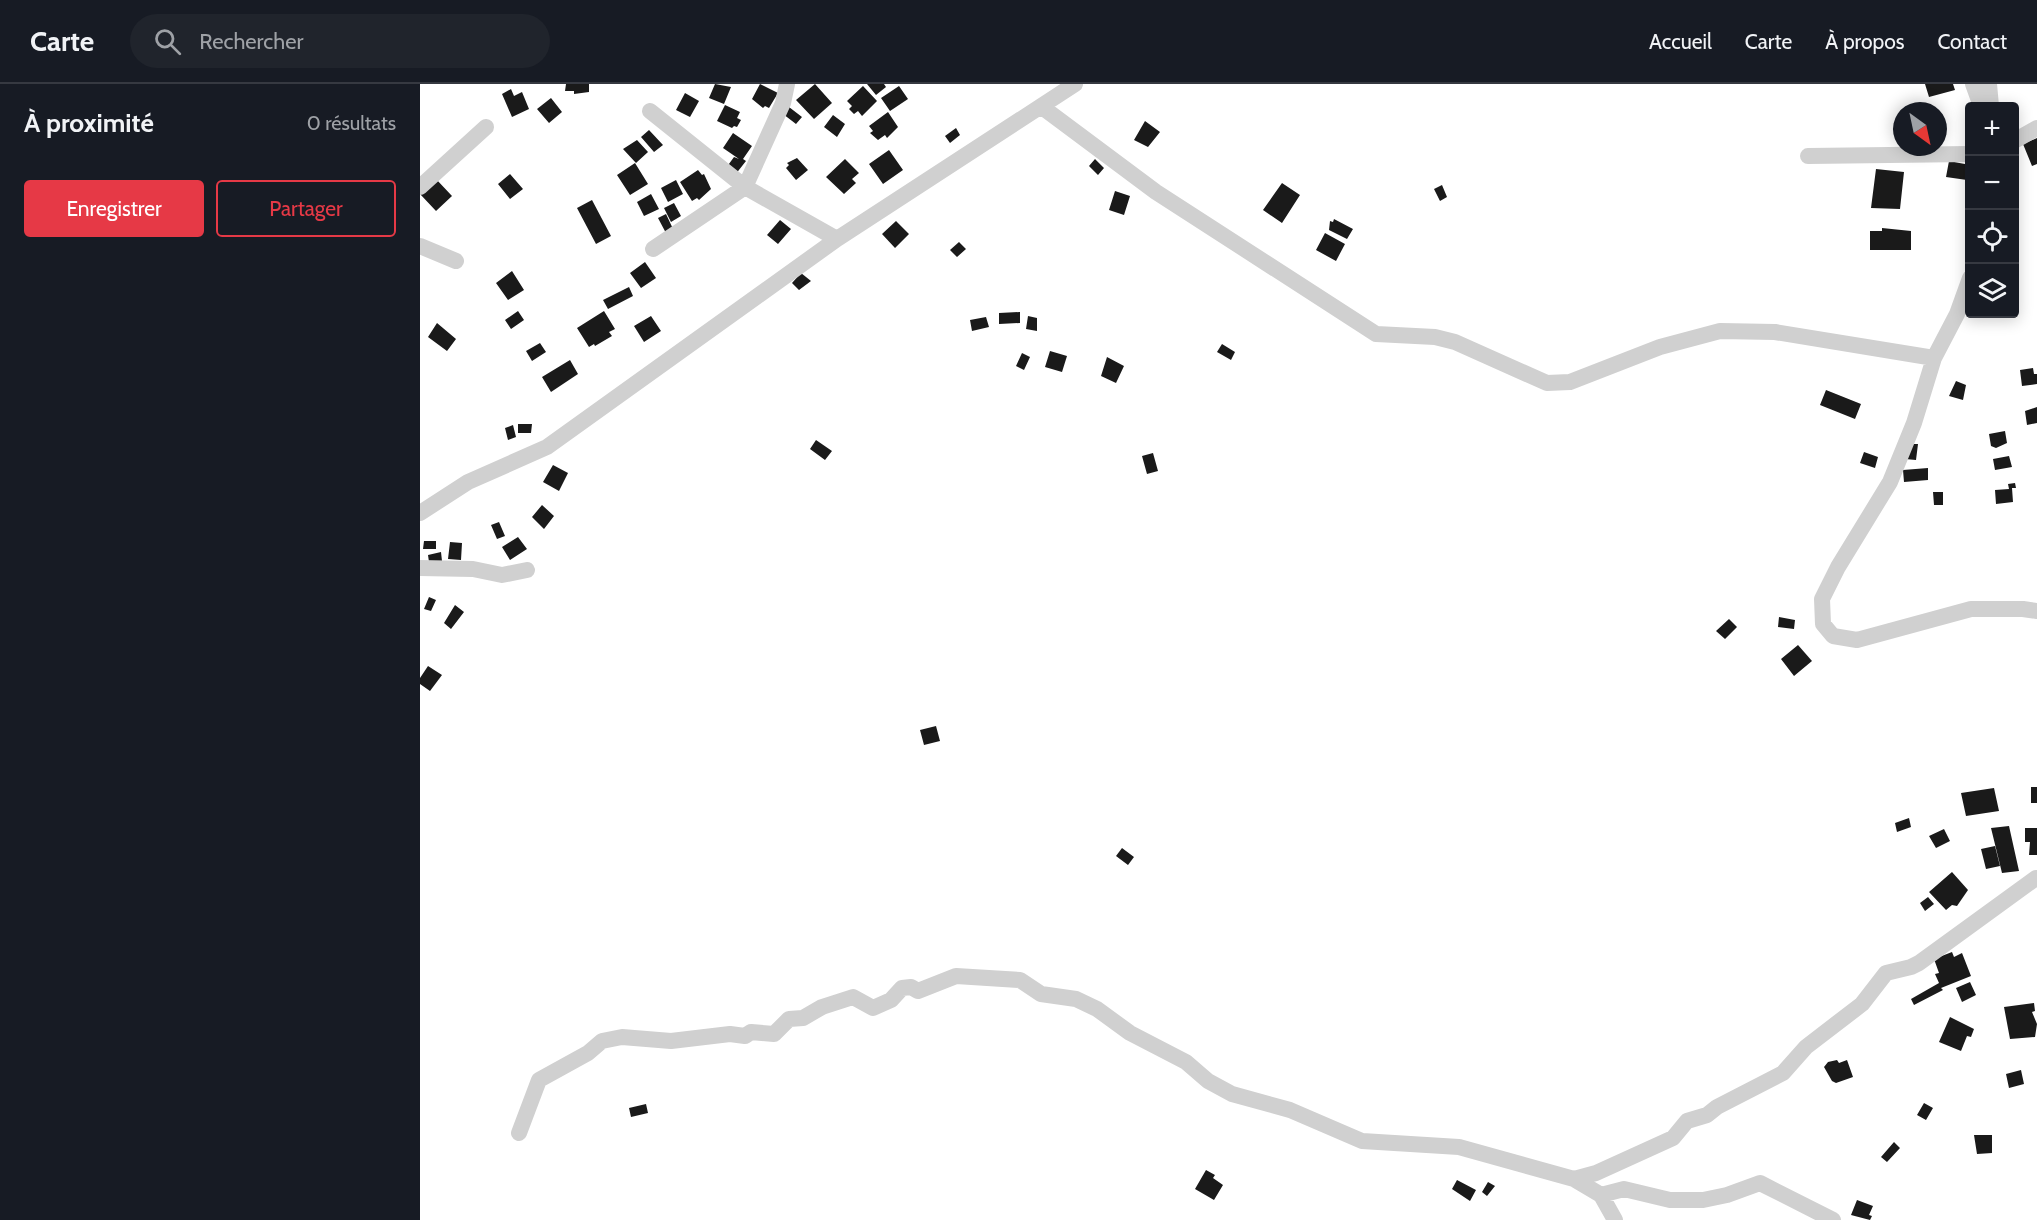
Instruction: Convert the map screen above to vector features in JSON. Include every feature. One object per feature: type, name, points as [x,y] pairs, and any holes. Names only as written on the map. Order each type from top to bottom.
[{"type":"street","points":[[653,249],[745,187],[783,103],[787,84]]},
{"type":"street","points":[[420,513],[468,482],[547,447],[837,238],[1075,84]]},
{"type":"street","points":[[1973,84],[1980,102]]},
{"type":"street","points":[[1989,84],[1991,102]]},
{"type":"street","points":[[1042,107],[1156,192],[1376,334],[1435,337],[1455,342],[1547,383],[1570,382],[1660,347],[1720,331],[1775,332],[1934,358]]},
{"type":"street","points":[[650,111],[745,187],[837,238]]},
{"type":"street","points":[[420,187],[486,127]]},
{"type":"street","points":[[2019,138],[2037,128]]},
{"type":"street","points":[[1808,156],[1965,154]]},
{"type":"street","points":[[420,246],[456,261]]},
{"type":"street","points":[[1965,293],[1958,314],[1934,358],[1914,423],[1890,482],[1838,567],[1822,598],[1823,624],[1833,636],[1857,640],[1971,609],[2037,611]]},
{"type":"street","points":[[420,568],[473,569],[502,575],[527,570]]},
{"type":"street","points":[[1574,1179],[1596,1173],[1673,1138],[1687,1121],[1707,1115],[1717,1107],[1783,1073],[1806,1047],[1862,1004],[1886,973],[1919,963],[2037,879]]},
{"type":"street","points":[[519,1133],[539,1080],[588,1053],[602,1041],[622,1038],[671,1041],[730,1034],[745,1036],[751,1032],[774,1034],[789,1019],[803,1018],[822,1007],[853,997],[873,1008],[891,1000],[902,988],[910,987],[918,991],[956,976],[1020,980],[1041,994],[1076,999],[1097,1009],[1130,1033],[1170,1052],[1208,1081],[1232,1094],[1290,1110],[1362,1141],[1459,1147],[1574,1179],[1601,1195],[1615,1220]]},
{"type":"street","points":[[1601,1195],[1624,1189],[1670,1200],[1703,1200],[1760,1183],[1833,1220]]},
{"type":"building","points":[[566,84],[589,84],[589,92],[574,94],[574,91],[565,91]]},
{"type":"building","points":[[715,84],[731,87],[724,104],[709,98]]},
{"type":"building","points":[[760,84],[778,93],[769,108],[765,106],[763,108],[752,99]]},
{"type":"building","points":[[815,84],[832,103],[814,119],[796,100]]},
{"type":"building","points":[[867,84],[884,84],[886,87],[876,95]]},
{"type":"building","points":[[1925,84],[1953,84],[1955,90],[1929,97]]},
{"type":"building","points":[[863,86],[877,101],[862,116],[858,111],[854,114],[849,109],[852,106],[847,101]]},
{"type":"building","points":[[899,86],[908,99],[890,111],[881,98]]},
{"type":"building","points":[[511,89],[514,96],[522,92],[529,109],[512,117],[502,94]]},
{"type":"building","points":[[685,93],[699,101],[690,117],[676,110]]},
{"type":"building","points":[[551,98],[562,112],[549,123],[537,109]]},
{"type":"building","points":[[725,105],[740,112],[737,118],[741,120],[737,127],[732,128],[717,121]]},
{"type":"building","points":[[789,107],[802,117],[796,124],[783,114]]},
{"type":"building","points":[[888,112],[898,127],[887,138],[885,135],[878,140],[870,133],[873,131],[869,126]]},
{"type":"building","points":[[833,115],[845,124],[837,137],[824,127]]},
{"type":"building","points":[[1145,121],[1160,132],[1148,147],[1134,140]]},
{"type":"building","points":[[956,128],[960,135],[950,143],[945,136]]},
{"type":"building","points":[[649,130],[663,145],[654,152],[641,137]]},
{"type":"building","points":[[733,133],[752,146],[743,159],[746,161],[735,175],[726,168],[734,157],[739,159],[723,148]]},
{"type":"building","points":[[2037,138],[2037,164],[2032,166],[2023,144]]},
{"type":"building","points":[[637,140],[648,152],[636,163],[623,149]]},
{"type":"building","points":[[889,150],[903,170],[883,184],[869,164]]},
{"type":"building","points":[[797,158],[808,170],[796,180],[786,168],[789,165],[787,163]]},
{"type":"building","points":[[845,159],[859,173],[852,179],[856,183],[844,194],[826,177]]},
{"type":"building","points":[[1095,159],[1104,168],[1098,175],[1089,166]]},
{"type":"building","points":[[1949,161],[1965,164],[1965,180],[1946,177]]},
{"type":"building","points":[[635,163],[648,184],[630,195],[617,175]]},
{"type":"building","points":[[1876,169],[1904,172],[1900,209],[1871,208]]},
{"type":"building","points":[[698,170],[702,175],[704,174],[711,189],[699,200],[697,198],[692,201],[680,182]]},
{"type":"building","points":[[510,174],[523,189],[510,199],[498,184]]},
{"type":"building","points":[[436,179],[452,196],[436,211],[420,194]]},
{"type":"building","points":[[676,180],[683,194],[668,202],[661,188]]},
{"type":"building","points":[[1282,183],[1300,195],[1282,223],[1263,210]]},
{"type":"building","points":[[1442,185],[1447,197],[1440,201],[1434,189]]},
{"type":"building","points":[[1115,191],[1130,196],[1124,215],[1109,210]]},
{"type":"building","points":[[651,194],[659,209],[644,216],[637,202]]},
{"type":"building","points":[[592,200],[611,236],[596,244],[577,208]]},
{"type":"building","points":[[674,203],[681,216],[671,222],[664,208]]},
{"type":"building","points":[[666,214],[674,231],[667,235],[658,218]]},
{"type":"building","points":[[1334,219],[1353,229],[1347,239],[1329,230],[1330,221],[1333,222]]},
{"type":"building","points":[[780,220],[791,229],[778,244],[767,235]]},
{"type":"building","points":[[896,221],[909,234],[895,248],[882,234]]},
{"type":"building","points":[[1882,228],[1911,231],[1911,250],[1870,250],[1870,231],[1882,231]]},
{"type":"building","points":[[1325,233],[1345,244],[1336,261],[1316,250]]},
{"type":"building","points":[[959,242],[966,249],[957,257],[950,250]]},
{"type":"building","points":[[645,262],[656,278],[641,288],[630,273]]},
{"type":"building","points":[[512,271],[524,290],[508,300],[496,283]]},
{"type":"building","points":[[801,273],[811,281],[799,290],[792,283]]},
{"type":"building","points":[[629,287],[633,296],[608,309],[603,300]]},
{"type":"building","points":[[518,311],[524,320],[511,329],[505,320]]},
{"type":"building","points":[[604,311],[615,329],[609,332],[612,336],[589,347],[577,328]]},
{"type":"building","points":[[1020,312],[1020,323],[999,324],[999,313]]},
{"type":"building","points":[[651,316],[661,331],[644,342],[634,326]]},
{"type":"building","points":[[1028,316],[1037,318],[1037,331],[1026,329]]},
{"type":"building","points":[[986,317],[989,327],[972,331],[970,320]]},
{"type":"building","points":[[437,323],[456,339],[447,351],[428,337]]},
{"type":"building","points":[[540,343],[546,352],[532,361],[526,351]]},
{"type":"building","points":[[1222,344],[1235,352],[1231,360],[1217,352]]},
{"type":"building","points":[[1050,351],[1067,356],[1062,372],[1045,367]]},
{"type":"building","points":[[1022,353],[1030,357],[1024,370],[1016,366]]},
{"type":"building","points":[[1107,357],[1124,366],[1116,383],[1101,376]]},
{"type":"building","points":[[570,360],[578,374],[551,392],[542,377]]},
{"type":"building","points":[[2033,368],[2034,374],[2037,374],[2037,384],[2022,386],[2020,370]]},
{"type":"building","points":[[1956,381],[1966,385],[1963,400],[1949,396]]},
{"type":"building","points":[[1826,390],[1861,404],[1855,419],[1820,405]]},
{"type":"building","points":[[2037,407],[2037,423],[2027,425],[2025,411]]},
{"type":"building","points":[[518,424],[532,424],[531,433],[518,433]]},
{"type":"building","points":[[513,425],[516,437],[508,440],[505,428]]},
{"type":"building","points":[[2005,431],[2007,443],[1996,448],[1991,446],[1989,434]]},
{"type":"building","points":[[816,440],[832,451],[825,460],[810,449]]},
{"type":"building","points":[[1906,444],[1918,444],[1916,460],[1905,459]]},
{"type":"building","points":[[1864,452],[1878,457],[1875,468],[1860,463]]},
{"type":"building","points":[[1153,453],[1158,471],[1147,474],[1142,456]]},
{"type":"building","points":[[2009,456],[2012,467],[1995,470],[1993,459]]},
{"type":"building","points":[[553,465],[568,473],[559,491],[543,482]]},
{"type":"building","points":[[1928,468],[1928,480],[1904,482],[1903,470]]},
{"type":"building","points":[[2015,483],[2016,488],[2012,488],[2013,502],[1996,504],[1995,490],[2009,489],[2008,484]]},
{"type":"building","points":[[1933,492],[1943,492],[1943,505],[1934,505]]},
{"type":"building","points":[[542,505],[554,516],[544,529],[532,517]]},
{"type":"building","points":[[499,522],[505,536],[497,539],[491,525]]},
{"type":"building","points":[[518,537],[527,549],[510,560],[502,547]]},
{"type":"building","points":[[424,541],[436,541],[436,549],[423,549]]},
{"type":"building","points":[[450,542],[462,543],[461,560],[448,559]]},
{"type":"building","points":[[441,552],[442,561],[429,562],[428,555]]},
{"type":"building","points":[[429,597],[436,600],[431,611],[424,609]]},
{"type":"building","points":[[455,605],[464,612],[451,629],[444,623]]},
{"type":"building","points":[[1779,617],[1795,620],[1794,629],[1778,627]]},
{"type":"building","points":[[1729,619],[1737,627],[1725,639],[1716,631]]},
{"type":"building","points":[[1798,645],[1812,661],[1794,676],[1781,659]]},
{"type":"building","points":[[428,666],[442,675],[430,691],[420,684],[420,678]]},
{"type":"building","points":[[936,726],[940,741],[924,745],[920,730]]},
{"type":"building","points":[[2031,787],[2037,787],[2037,803],[2031,803]]},
{"type":"building","points":[[1994,788],[1999,811],[1966,816],[1961,793]]},
{"type":"building","points":[[1909,818],[1911,827],[1897,832],[1895,823]]},
{"type":"building","points":[[2009,826],[2019,871],[2002,873],[1991,828]]},
{"type":"building","points":[[2025,828],[2037,828],[2037,855],[2029,855],[2030,842],[2025,842]]},
{"type":"building","points":[[1944,829],[1950,841],[1936,848],[1929,836]]},
{"type":"building","points":[[1995,846],[2000,866],[1986,869],[1981,849]]},
{"type":"building","points":[[1122,848],[1134,857],[1128,865],[1116,856]]},
{"type":"building","points":[[1952,872],[1968,890],[1957,906],[1952,905],[1946,910],[1929,892]]},
{"type":"building","points":[[1928,897],[1934,904],[1925,911],[1920,903]]},
{"type":"building","points":[[1952,952],[1954,957],[1962,953],[1971,976],[1941,988],[1943,990],[1914,1005],[1911,999],[1939,983],[1935,974],[1939,973],[1934,959]]},
{"type":"building","points":[[1970,982],[1976,995],[1962,1002],[1956,988]]},
{"type":"building","points":[[2034,1003],[2035,1011],[2032,1012],[2037,1024],[2035,1037],[2010,1039],[2004,1007]]},
{"type":"building","points":[[1950,1017],[1974,1029],[1971,1037],[1967,1036],[1961,1051],[1939,1042]]},
{"type":"building","points":[[1837,1060],[1839,1063],[1847,1060],[1853,1077],[1836,1083],[1832,1081],[1824,1067],[1828,1062]]},
{"type":"building","points":[[2021,1070],[2024,1084],[2009,1088],[2006,1074]]},
{"type":"building","points":[[1924,1103],[1933,1108],[1926,1120],[1917,1115]]},
{"type":"building","points":[[646,1104],[648,1113],[631,1117],[629,1108]]},
{"type":"building","points":[[1974,1135],[1992,1135],[1992,1153],[1977,1154]]},
{"type":"building","points":[[1894,1142],[1900,1148],[1887,1162],[1881,1157]]},
{"type":"building","points":[[1206,1170],[1215,1175],[1213,1178],[1223,1185],[1214,1200],[1195,1189]]},
{"type":"building","points":[[1457,1180],[1476,1190],[1470,1201],[1452,1189]]},
{"type":"building","points":[[1488,1182],[1495,1186],[1487,1196],[1482,1192]]},
{"type":"building","points":[[1857,1200],[1873,1206],[1869,1215],[1872,1216],[1870,1220],[1851,1215]]}]
